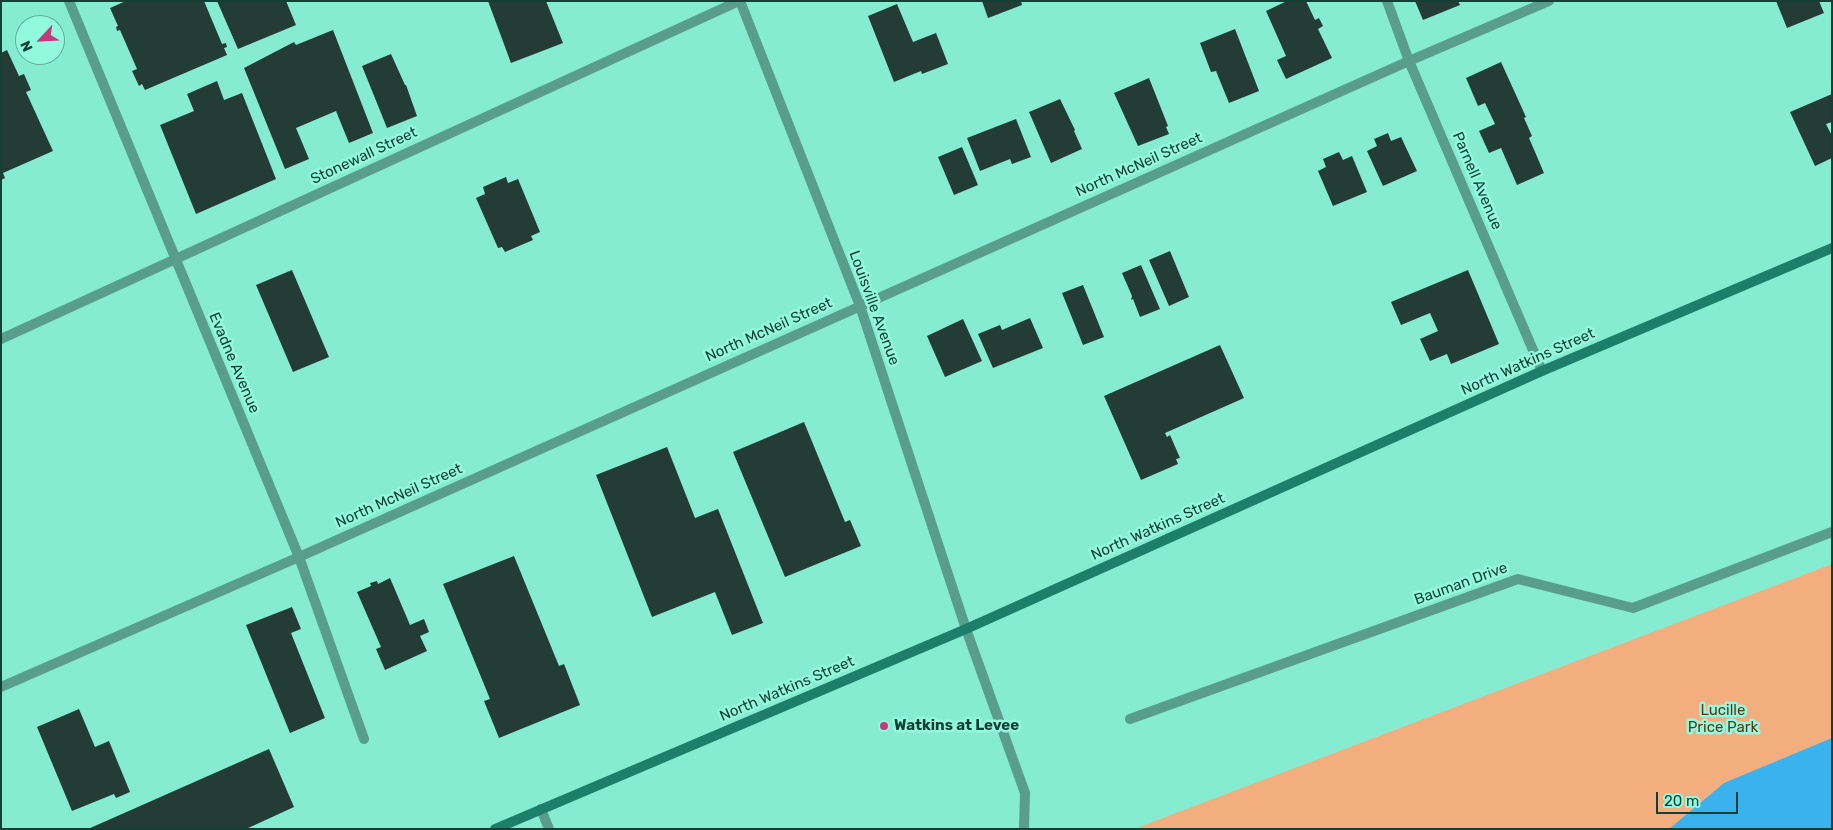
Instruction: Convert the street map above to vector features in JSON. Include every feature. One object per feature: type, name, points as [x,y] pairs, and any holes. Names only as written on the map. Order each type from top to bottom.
[{"type":"main road","name":"North Watkins Street","points":[[495,829],[966,629],[1542,371],[1832,248]]},
{"type":"street","name":"Evadne Avenue","points":[[69,1],[299,557],[364,739]]},
{"type":"street","name":"Stonewall Street","points":[[1,339],[740,1]]},
{"type":"street","name":"Louisville Avenue","points":[[740,1],[860,306],[966,629],[1025,793],[1024,829]]},
{"type":"street","name":"Parnell Avenue","points":[[1387,1],[1409,61],[1542,371]]},
{"type":"street","name":"North McNeil Street","points":[[1,687],[299,557],[1409,61],[1549,1]]},
{"type":"street","name":"Bauman Drive","points":[[1130,718],[1518,579],[1633,608],[1832,532]]},
{"type":"street","points":[[541,809],[549,829]]},
{"type":"green space","name":"Lucille Price Park","points":[[1832,564],[1832,829],[1134,829]]},
{"type":"water","points":[[1832,738],[1832,829],[1669,829],[1724,783]]},
{"type":"building","points":[[126,1],[204,1],[222,44],[226,43],[227,47],[224,48],[227,55],[145,90],[142,84],[139,86],[132,71],[137,69],[120,30],[117,31],[116,27],[118,26],[110,8]]},
{"type":"building","points":[[217,1],[286,1],[296,25],[238,49]]},
{"type":"building","points":[[488,1],[546,1],[563,43],[511,63]]},
{"type":"building","points":[[982,1],[1021,1],[1022,5],[988,18]]},
{"type":"building","points":[[1287,1],[1306,1],[1315,20],[1319,18],[1323,26],[1318,29],[1332,58],[1286,79],[1277,60],[1286,56],[1266,11]]},
{"type":"building","points":[[1415,1],[1458,1],[1460,5],[1423,20]]},
{"type":"building","points":[[1776,1],[1819,1],[1824,13],[1787,28]]},
{"type":"building","points":[[897,4],[913,42],[936,33],[948,64],[922,74],[921,71],[894,82],[868,16]]},
{"type":"building","points":[[1235,29],[1259,91],[1229,103],[1216,71],[1211,72],[1200,43]]},
{"type":"building","points":[[333,30],[373,133],[349,143],[336,111],[296,128],[309,159],[285,169],[244,68],[294,42],[296,45]]},
{"type":"building","points":[[7,50],[19,76],[24,74],[31,90],[26,92],[53,151],[3,173],[5,178],[1,180],[1,53]]},
{"type":"building","points":[[391,54],[406,85],[417,116],[387,128],[362,66]]},
{"type":"building","points":[[1501,62],[1526,117],[1524,118],[1532,136],[1529,138],[1544,173],[1517,185],[1501,148],[1489,153],[1479,131],[1495,124],[1485,103],[1478,106],[1466,78]]},
{"type":"building","points":[[1149,78],[1168,126],[1166,127],[1169,134],[1138,146],[1114,93]]},
{"type":"building","points":[[217,81],[224,100],[242,93],[276,179],[196,214],[160,125],[194,111],[187,94]]},
{"type":"building","points":[[1832,94],[1832,122],[1826,124],[1832,136],[1832,158],[1815,166],[1790,112]]},
{"type":"building","points":[[1060,99],[1082,149],[1051,163],[1029,112]]},
{"type":"building","points":[[1016,119],[1031,157],[1012,164],[1010,159],[980,171],[967,138]]},
{"type":"building","points":[[1388,133],[1391,141],[1401,137],[1417,171],[1383,186],[1367,151],[1377,146],[1374,139]]},
{"type":"building","points":[[962,147],[978,185],[954,195],[938,157]]},
{"type":"building","points":[[1339,152],[1343,160],[1352,156],[1367,192],[1333,206],[1318,171],[1326,167],[1323,159]]},
{"type":"building","points":[[506,177],[508,183],[518,179],[540,232],[531,236],[533,240],[505,252],[502,247],[498,248],[476,198],[485,194],[483,187]]},
{"type":"building","points":[[1170,251],[1189,297],[1169,306],[1149,260]]},
{"type":"building","points":[[1141,265],[1160,309],[1140,317],[1133,299],[1131,300],[1132,296],[1122,273]]},
{"type":"building","points":[[292,270],[329,357],[293,372],[256,285]]},
{"type":"building","points":[[1468,270],[1499,344],[1451,364],[1447,354],[1430,361],[1420,339],[1438,331],[1430,313],[1401,325],[1391,302]]},
{"type":"building","points":[[1083,285],[1104,337],[1083,345],[1062,293]]},
{"type":"building","points":[[1030,318],[1043,348],[993,368],[978,334],[1000,325],[1002,330]]},
{"type":"building","points":[[963,319],[982,361],[945,377],[927,336]]},
{"type":"building","points":[[1220,345],[1244,398],[1165,433],[1167,437],[1170,435],[1180,458],[1176,459],[1178,464],[1141,480],[1104,396]]},
{"type":"building","points":[[804,422],[845,522],[850,520],[861,546],[785,577],[733,452]]},
{"type":"building","points":[[667,447],[695,518],[718,509],[763,623],[732,635],[715,592],[652,617],[596,475]]},
{"type":"building","points":[[514,556],[559,666],[564,664],[580,705],[499,738],[484,701],[490,699],[443,584]]},
{"type":"building","points":[[390,578],[410,625],[424,619],[429,632],[420,636],[427,651],[385,670],[376,649],[381,647],[357,592],[371,586],[370,583],[377,581],[378,584]]},
{"type":"building","points":[[292,607],[301,629],[291,633],[325,718],[290,733],[246,625]]},
{"type":"building","points":[[79,709],[95,747],[109,741],[130,792],[116,798],[114,794],[72,811],[37,727]]},
{"type":"building","points":[[269,749],[294,807],[246,829],[88,829]]},
{"type":"place","name":"Watkins at Levee","points":[[884,726]]}]
